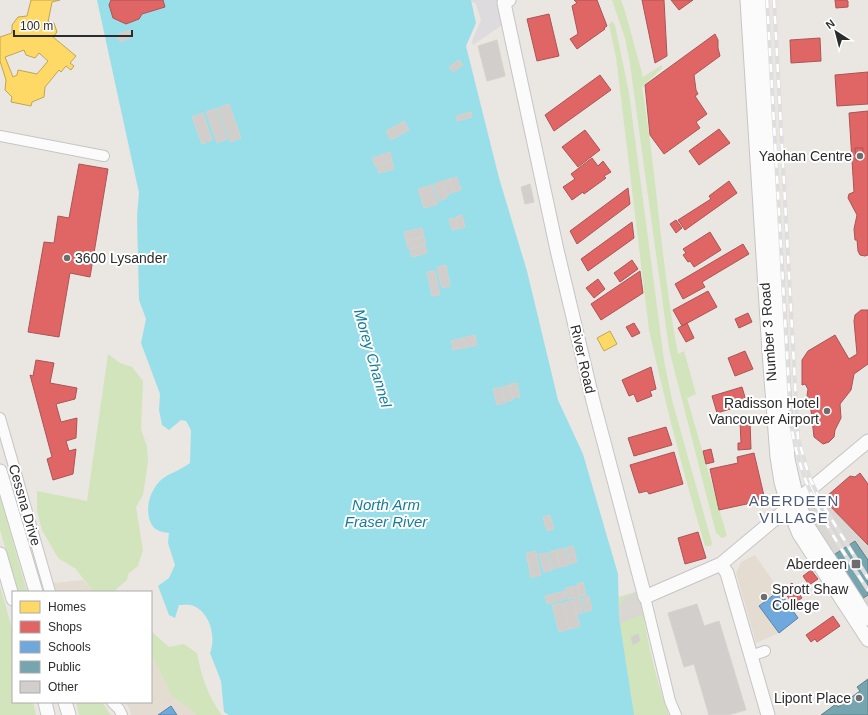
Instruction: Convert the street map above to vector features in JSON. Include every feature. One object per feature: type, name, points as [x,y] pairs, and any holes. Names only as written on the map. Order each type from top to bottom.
[{"type":"main road","name":"Number 3 Road","points":[[747,0],[759,83],[773,211],[786,440],[795,527],[807,549],[868,640]]},
{"type":"main road","name":"Number 3 Road","points":[[760,0],[760,212],[777,457],[792,503],[868,619]]},
{"type":"main road","name":"River Road","points":[[505,1],[557,250],[586,370],[645,597]]},
{"type":"main road","points":[[760,212],[773,211]]},
{"type":"main road","points":[[645,597],[706,572],[724,568],[792,503],[868,441]]},
{"type":"main road","points":[[0,474],[36,591]]},
{"type":"main road","points":[[0,554],[12,596]]},
{"type":"main road","points":[[724,568],[768,715]]},
{"type":"main road","points":[[44,703],[48,715]]},
{"type":"main road","points":[[65,703],[69,715]]},
{"type":"street","points":[[0,136],[104,156]]},
{"type":"street","name":"Cessna Drive","points":[[0,418],[50,591]]},
{"type":"street","name":"River Road","points":[[645,597],[670,701],[676,715]]},
{"type":"street","points":[[751,656],[765,651]]},
{"type":"street","points":[[113,703],[122,715]]},
{"type":"shaded area","points":[[469,0],[497,0],[502,25],[473,45],[472,41],[481,20],[476,4]]},
{"type":"shaded area","points":[[819,493],[827,504],[868,545],[868,560],[855,541],[832,556],[817,536],[806,507],[815,495]]},
{"type":"shaded area","name":"Sprott Shaw College","points":[[755,555],[799,618],[779,633],[756,643],[736,573],[741,562]]},
{"type":"shaded area","points":[[868,560],[868,605],[865,607],[844,575]]},
{"type":"shaded area","points":[[83,580],[92,591],[56,591],[53,583]]},
{"type":"shaded area","points":[[635,592],[638,602],[641,600],[643,614],[612,627],[622,600]]},
{"type":"shaded area","points":[[152,655],[171,695],[197,715],[131,715],[129,708],[125,703],[152,703]]},
{"type":"green space","points":[[612,0],[621,0],[643,77],[662,65],[662,68],[642,87],[652,154],[667,287],[678,354],[684,351],[696,394],[687,398],[727,536],[722,538],[716,533],[669,349],[630,64],[625,38]]},
{"type":"green space","points":[[612,21],[615,25],[629,93],[664,360],[672,400],[712,543],[711,546],[705,546],[697,519],[668,412],[649,330],[616,57],[609,25]]},
{"type":"green space","points":[[108,354],[120,363],[132,367],[143,381],[141,429],[147,447],[148,462],[143,495],[136,507],[143,550],[138,566],[128,574],[127,580],[114,591],[92,591],[76,569],[58,558],[42,530],[37,511],[37,491],[87,501]]},
{"type":"green space","points":[[0,496],[27,591],[18,591],[0,530]]},
{"type":"green space","points":[[0,586],[12,628],[12,703],[33,703],[36,715],[0,715]]},
{"type":"green space","points":[[639,591],[655,669],[669,715],[634,715],[633,713],[619,617],[618,597]]},
{"type":"green space","points":[[152,632],[169,647],[184,644],[197,653],[206,686],[222,715],[197,715],[171,695],[152,655]]},
{"type":"green space","points":[[76,703],[103,703],[111,715],[79,715]]},
{"type":"water","name":"North Arm Fraser River","points":[[97,0],[471,0],[476,23],[466,46],[499,178],[527,271],[558,400],[583,454],[618,574],[619,617],[634,715],[229,715],[224,712],[221,681],[210,653],[212,647],[212,634],[208,620],[200,610],[191,605],[179,605],[175,618],[169,615],[158,586],[169,578],[175,565],[168,543],[169,533],[157,530],[153,527],[150,521],[148,514],[149,501],[158,483],[168,475],[190,463],[191,430],[186,421],[181,420],[169,430],[162,425],[159,410],[160,394],[141,343],[146,319],[139,300],[137,216],[139,193]]},
{"type":"building: Homes","points":[[31,0],[60,0],[52,2],[48,22],[54,23],[57,32],[53,37],[76,56],[70,63],[74,66],[71,70],[66,66],[61,72],[59,70],[45,87],[44,97],[32,102],[31,106],[11,102],[12,97],[5,90],[6,80],[0,61],[0,37],[12,33],[12,25],[18,17],[27,16]],"holes":[[[24,50],[26,55],[35,58],[39,53],[48,61],[37,74],[18,70],[17,75],[13,77],[5,57]]]},
{"type":"building: Homes","points":[[610,331],[617,344],[604,351],[597,338]]},
{"type":"building: Shops","points":[[111,0],[163,0],[165,7],[142,14],[139,19],[126,24],[113,18],[109,5]]},
{"type":"building: Shops","points":[[574,0],[597,0],[607,26],[577,49],[570,39],[578,34],[572,6],[577,3]]},
{"type":"building: Shops","points":[[642,0],[664,0],[667,56],[655,63]]},
{"type":"building: Shops","points":[[671,0],[693,0],[679,10]]},
{"type":"building: Shops","points":[[835,0],[848,1],[848,7],[836,8]]},
{"type":"building: Shops","points":[[549,14],[559,56],[537,61],[527,19]]},
{"type":"building: Shops","points":[[715,34],[718,40],[720,56],[694,75],[698,94],[695,96],[707,114],[696,122],[700,128],[664,154],[650,135],[645,85]]},
{"type":"building: Shops","points":[[820,38],[821,61],[791,63],[790,40]]},
{"type":"building: Shops","points":[[868,72],[868,104],[837,106],[835,75]]},
{"type":"building: Shops","points":[[600,75],[611,90],[554,131],[545,115]]},
{"type":"building: Shops","name":"Yaohan Centre","points":[[868,111],[868,255],[865,256],[860,255],[858,251],[854,229],[857,215],[848,198],[849,194],[854,192],[849,113]]},
{"type":"building: Shops","points":[[719,129],[730,143],[699,165],[689,151]]},
{"type":"building: Shops","points":[[585,130],[600,150],[578,167],[562,147]]},
{"type":"building: Shops","points":[[855,148],[863,148],[863,159],[856,160]]},
{"type":"building: Shops","points":[[592,158],[598,166],[603,161],[611,172],[604,176],[606,178],[584,194],[583,192],[572,200],[563,187],[575,179],[571,174]]},
{"type":"building: Shops","name":"3600 Lysander","points":[[79,164],[108,169],[90,277],[70,273],[59,337],[28,332],[44,242],[54,243],[58,216],[69,218]]},
{"type":"building: Shops","points":[[729,181],[737,193],[685,230],[678,220],[711,199],[709,196]]},
{"type":"building: Shops","points":[[628,188],[630,204],[577,244],[570,231]]},
{"type":"building: Shops","points":[[676,220],[682,228],[676,233],[670,224]]},
{"type":"building: Shops","points":[[632,222],[634,238],[588,271],[581,259]]},
{"type":"building: Shops","points":[[710,232],[721,250],[694,267],[683,255],[686,253],[683,249]]},
{"type":"building: Shops","points":[[743,244],[749,254],[702,282],[705,287],[683,299],[675,284]]},
{"type":"building: Shops","points":[[632,260],[638,269],[620,282],[614,273]]},
{"type":"building: Shops","points":[[640,271],[643,293],[601,320],[591,304]]},
{"type":"building: Shops","points":[[598,279],[605,289],[594,298],[586,288]]},
{"type":"building: Shops","points":[[708,291],[717,307],[682,326],[673,310]]},
{"type":"building: Shops","points":[[861,310],[868,310],[868,364],[854,374],[851,390],[840,404],[841,418],[835,430],[834,437],[829,442],[823,444],[814,437],[810,402],[807,396],[808,389],[805,384],[802,385],[802,360],[808,351],[835,335],[849,359],[857,354],[854,321],[855,315]]},
{"type":"building: Shops","points":[[748,313],[752,322],[739,328],[735,319]]},
{"type":"building: Shops","points":[[634,323],[640,333],[632,337],[626,327]]},
{"type":"building: Shops","points":[[687,323],[694,338],[686,342],[678,328]]},
{"type":"building: Shops","points":[[745,351],[753,369],[735,376],[728,358]]},
{"type":"building: Shops","points":[[36,360],[54,363],[50,383],[77,388],[75,399],[56,404],[61,422],[77,418],[76,438],[66,441],[69,451],[76,449],[73,474],[53,480],[47,459],[52,457],[30,375],[33,376]]},
{"type":"building: Shops","points":[[651,367],[656,389],[650,391],[652,396],[637,402],[634,394],[629,396],[622,380]]},
{"type":"building: Shops","points":[[742,387],[747,404],[717,413],[712,396]]},
{"type":"building: Shops","points":[[740,421],[750,421],[751,449],[738,450],[738,443],[741,443]]},
{"type":"building: Shops","points":[[666,427],[672,445],[634,456],[628,438]]},
{"type":"building: Shops","points":[[711,449],[714,462],[706,464],[703,451]]},
{"type":"building: Shops","points":[[674,452],[683,484],[649,494],[647,491],[639,493],[630,465]]},
{"type":"building: Shops","points":[[754,453],[765,500],[719,510],[710,469],[738,463],[737,457]]},
{"type":"building: Shops","points":[[860,473],[868,484],[868,545],[826,502],[827,496],[850,476],[855,477]]},
{"type":"building: Shops","points":[[698,532],[706,558],[685,564],[678,538]]},
{"type":"building: Shops","points":[[811,570],[818,579],[809,585],[803,576]]},
{"type":"building: Shops","points":[[792,583],[802,598],[793,604],[783,590]]},
{"type":"building: Shops","points":[[833,616],[840,626],[817,642],[815,639],[811,642],[806,635]]},
{"type":"building: Schools","points":[[779,591],[798,618],[779,633],[759,606]]},
{"type":"building: Schools","points":[[171,706],[177,715],[158,715]]},
{"type":"building: Public","points":[[855,541],[868,560],[868,595],[860,600],[832,556]]},
{"type":"building: Public","name":"Lipont Place","points":[[868,679],[868,715],[821,715],[836,704],[838,707],[860,691],[857,687]]},
{"type":"building: Other","points":[[129,30],[132,37],[120,42],[117,35]]},
{"type":"building: Other","points":[[497,40],[505,76],[487,81],[478,46]]},
{"type":"building: Other","points":[[459,60],[463,65],[453,72],[449,67]]},
{"type":"building: Other","points":[[229,104],[241,138],[230,142],[218,108]]},
{"type":"building: Other","points":[[216,108],[227,139],[217,143],[206,112]]},
{"type":"building: Other","points":[[471,112],[472,117],[457,121],[456,116]]},
{"type":"building: Other","points":[[203,113],[212,140],[202,144],[192,117]]},
{"type":"building: Other","points":[[404,121],[409,130],[391,140],[386,131]]},
{"type":"building: Other","points":[[390,152],[392,160],[375,166],[372,158]]},
{"type":"building: Other","points":[[392,161],[394,169],[379,173],[377,166]]},
{"type":"building: Other","points":[[457,177],[461,190],[455,192],[450,179]]},
{"type":"building: Other","points":[[450,179],[454,192],[447,195],[443,181]]},
{"type":"building: Other","points":[[442,181],[447,198],[439,201],[434,184]]},
{"type":"building: Other","points":[[530,184],[534,202],[525,204],[521,187]]},
{"type":"building: Other","points":[[432,185],[438,204],[424,208],[418,189]]},
{"type":"building: Other","points":[[462,215],[465,227],[459,229],[456,217]]},
{"type":"building: Other","points":[[455,218],[458,229],[452,230],[449,219]]},
{"type":"building: Other","points":[[422,228],[424,236],[406,240],[404,232]]},
{"type":"building: Other","points":[[424,237],[426,244],[408,249],[406,241]]},
{"type":"building: Other","points":[[425,246],[427,253],[412,257],[410,249]]},
{"type":"building: Other","points":[[446,265],[450,286],[442,288],[437,267]]},
{"type":"building: Other","points":[[435,271],[440,295],[432,296],[427,272]]},
{"type":"building: Other","points":[[475,335],[477,345],[453,350],[451,341]]},
{"type":"building: Other","points":[[517,383],[520,397],[513,398],[510,384]]},
{"type":"building: Other","points":[[509,385],[513,400],[505,402],[502,387]]},
{"type":"building: Other","points":[[500,387],[505,403],[497,405],[493,389]]},
{"type":"building: Other","points":[[550,515],[554,529],[547,531],[543,517]]},
{"type":"building: Other","points":[[573,546],[577,562],[570,564],[566,548]]},
{"type":"building: Other","points":[[564,548],[569,565],[561,567],[557,550]]},
{"type":"building: Other","points":[[556,550],[560,567],[553,569],[549,552]]},
{"type":"building: Other","points":[[536,551],[541,575],[531,578],[526,553]]},
{"type":"building: Other","points":[[547,553],[552,570],[544,572],[539,554]]},
{"type":"building: Other","points":[[583,582],[586,595],[580,596],[577,584]]},
{"type":"building: Other","points":[[577,586],[580,597],[574,598],[571,587]]},
{"type":"building: Other","points":[[571,587],[574,598],[568,599],[565,588]]},
{"type":"building: Other","points":[[565,591],[566,599],[547,604],[545,596]]},
{"type":"building: Other","points":[[589,596],[592,610],[585,612],[582,598]]},
{"type":"building: Other","points":[[580,598],[583,613],[577,614],[574,600]]},
{"type":"building: Other","points":[[573,600],[580,626],[570,629],[563,603]]},
{"type":"building: Other","points":[[562,603],[569,629],[559,632],[552,605]]},
{"type":"building: Other","points":[[697,604],[704,626],[719,621],[746,710],[728,715],[709,715],[694,664],[684,667],[668,613]]},
{"type":"building: Other","points":[[638,634],[640,641],[633,645],[631,637]]},
{"type":"railway","points":[[767,0],[791,424],[802,470],[810,491],[830,531],[868,590]]},
{"type":"railway","points":[[774,0],[798,438],[810,479],[824,507],[868,578]]},
{"type":"place","name":"Yaohan Centre","points":[[860,156]]},
{"type":"place","name":"3600 Lysander","points":[[67,258]]},
{"type":"place","name":"Radisson Hotel Vancouver Airport","points":[[827,411]]},
{"type":"place","name":"Aberdeen","points":[[856,564]]},
{"type":"place","name":"Sprott Shaw College","points":[[764,597]]},
{"type":"place","name":"Lipont Place","points":[[859,698]]},
{"type":"district","name":"ABERDEEN VILLAGE","points":[[794,508]]},
{"type":"water label","name":"Morey Channel","points":[[373,358]]}]
